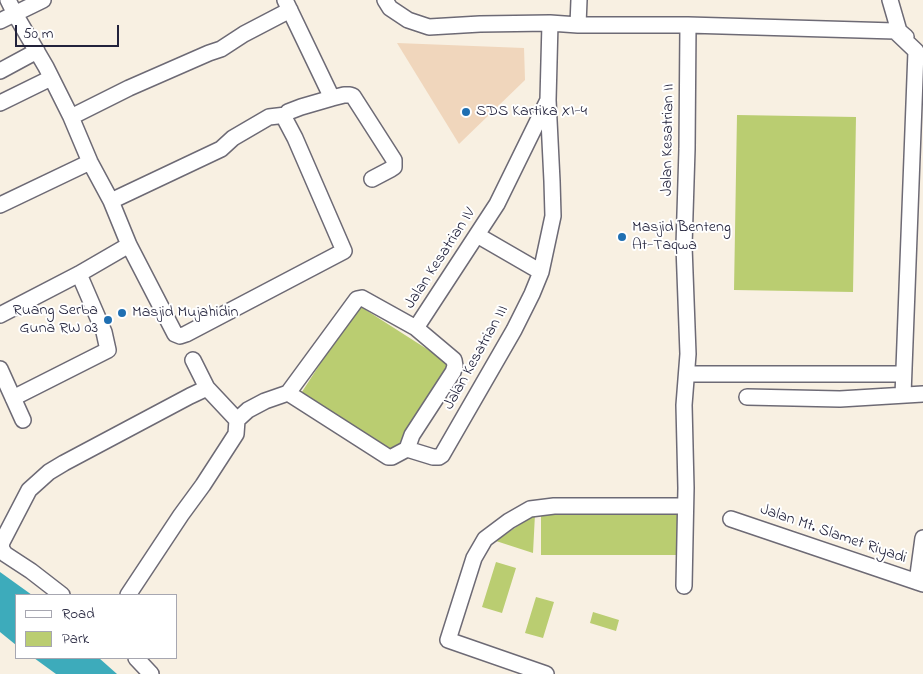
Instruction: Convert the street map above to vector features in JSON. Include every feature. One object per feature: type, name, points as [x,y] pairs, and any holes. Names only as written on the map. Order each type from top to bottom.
[{"type":"street","points":[[8,0],[71,117],[129,245],[175,334],[180,336],[186,334],[344,250],[286,121],[286,114]]},
{"type":"street","points":[[0,20],[43,0]]},
{"type":"street","points":[[385,0],[390,8],[408,20],[429,27],[480,24],[550,24],[897,30]]},
{"type":"street","points":[[578,25],[579,0]]},
{"type":"street","points":[[890,0],[897,30],[920,49],[903,395]]},
{"type":"street","points":[[71,117],[129,88],[221,49],[287,5],[332,98]]},
{"type":"street","name":"Jalan Kesatrian III","points":[[407,449],[433,457],[442,455],[514,330],[532,294],[540,272],[553,216],[548,100],[550,24]]},
{"type":"street","name":"Jalan Kesatrian II","points":[[684,586],[684,405],[688,354],[684,246],[688,25]]},
{"type":"street","points":[[0,71],[37,51]]},
{"type":"street","points":[[0,103],[51,78]]},
{"type":"street","points":[[110,201],[221,148],[233,138],[269,117],[286,114],[300,107],[344,95],[354,96],[394,160],[394,166],[391,169],[372,179]]},
{"type":"street","name":"Jalan Kesatrian IV","points":[[288,393],[357,299],[362,298],[416,328],[497,204],[548,100]]},
{"type":"street","points":[[0,205],[90,162]]},
{"type":"street","points":[[477,236],[540,272]]},
{"type":"street","points":[[0,315],[80,274],[129,245]]},
{"type":"street","points":[[13,398],[108,350],[104,332],[80,274]]},
{"type":"street","points":[[129,594],[228,447],[236,434],[237,420],[248,410],[265,401],[288,393],[386,456],[392,457],[407,449],[412,435],[455,366],[454,360],[416,328]]},
{"type":"street","points":[[193,360],[207,388],[237,420]]},
{"type":"street","points":[[0,369],[23,420]]},
{"type":"street","points":[[687,374],[903,374]]},
{"type":"street","points":[[61,594],[32,571],[5,554],[1,548],[2,542],[30,490],[49,472],[64,463],[207,388]]},
{"type":"street","points":[[747,397],[840,399],[923,394]]},
{"type":"street","points":[[546,674],[448,640],[474,558],[485,539],[509,521],[530,510],[554,506],[685,506]]},
{"type":"street","name":"Jalan Mt. Slamet Riyadi","points":[[731,519],[920,583]]},
{"type":"street","points":[[920,583],[923,538]]},
{"type":"street","points":[[137,659],[152,674]]},
{"type":"shaded area","name":"SDS Kartika XI-4","points":[[397,43],[524,48],[525,80],[459,144]]},
{"type":"green space","points":[[737,115],[856,117],[853,292],[734,290]]},
{"type":"green space","points":[[358,305],[452,365],[394,455],[300,395]]},
{"type":"green space","points":[[541,509],[678,509],[677,555],[541,555]]},
{"type":"green space","points":[[535,514],[533,553],[496,541]]},
{"type":"green space","points":[[496,562],[516,568],[502,613],[482,607]]},
{"type":"green space","points":[[536,597],[554,602],[543,638],[525,633]]},
{"type":"green space","points":[[593,612],[619,620],[616,631],[590,623]]},
{"type":"water","points":[[0,572],[31,594],[15,594],[15,644],[0,632]]},
{"type":"water","points":[[35,659],[100,659],[117,674],[56,674]]},
{"type":"place","name":"SDS Kartika XI-4","points":[[466,112]]},
{"type":"place","name":"Masjid Benteng At-Taqwa","points":[[622,237]]},
{"type":"place","name":"Masjid Mujahidin","points":[[122,313]]},
{"type":"place","name":"Ruang Serba Guna RW 03","points":[[108,320]]}]
